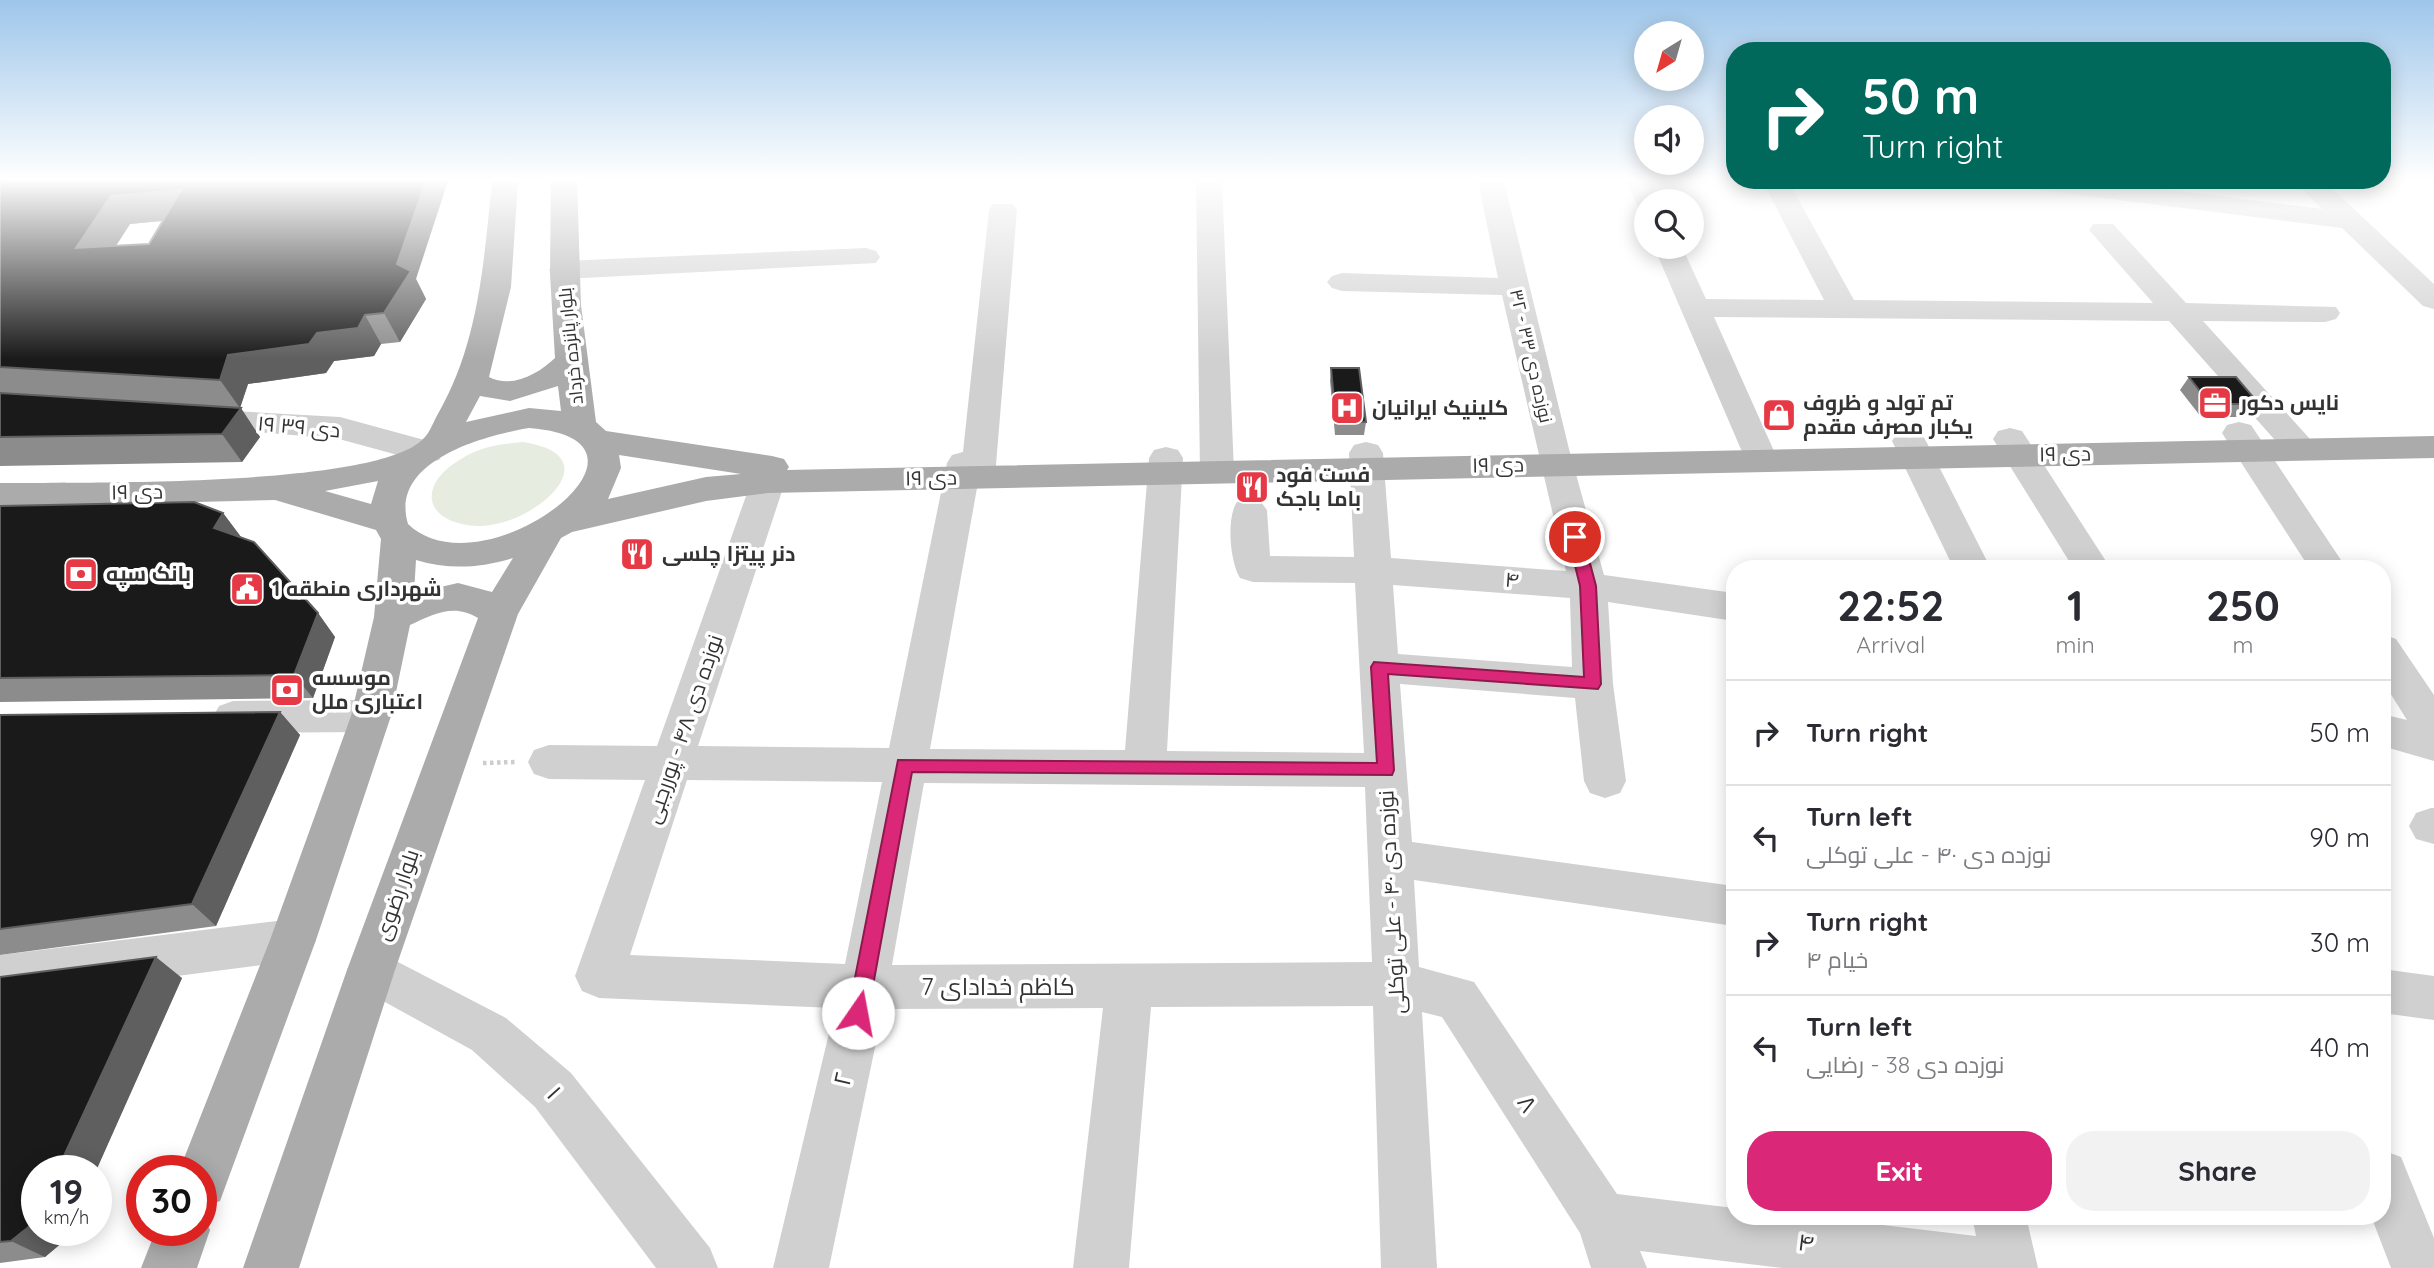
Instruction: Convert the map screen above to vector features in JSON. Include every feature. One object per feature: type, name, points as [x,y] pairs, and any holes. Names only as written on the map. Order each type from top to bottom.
[{"type":"main road","points":[[211,1155],[293,940],[371,716],[393,617],[393,529],[387,502],[395,483],[425,453],[472,381],[496,287],[500,240]]},
{"type":"main road","name":"بلوار پانزده خرداد","points":[[563,240],[569,362],[589,434]]},
{"type":"main road","points":[[472,381],[483,388],[521,390],[550,378],[569,362]]},
{"type":"main road","points":[[519,419],[557,420],[589,434],[606,465],[594,494],[557,527],[506,548],[463,555],[425,551],[393,529],[274,489],[425,453],[466,430],[519,419]]},
{"type":"main road","name":"۱۹ دی","points":[[557,527],[706,489],[768,482],[971,470],[2294,441],[2434,430]]},
{"type":"main road","name":"۱۹ دی","points":[[589,434],[773,467],[971,470]]},
{"type":"main road","name":"۱۹ دی","points":[[2294,441],[2434,447]]},
{"type":"main road","name":"۱۹ دی","points":[[0,495],[274,489]]},
{"type":"main road","name":"بلوار رضوی","points":[[271,1268],[371,970],[499,613],[557,527]]},
{"type":"main road","points":[[393,617],[436,598],[456,595],[473,598],[499,613]]},
{"type":"main road","points":[[169,1268],[177,1246]]},
{"type":"street","name":"۲","points":[[801,1268],[863,987],[905,765],[971,470],[999,240]]},
{"type":"street","points":[[1211,240],[1217,464]]},
{"type":"street","name":"۳۲ - نوزده دی ۳۳","points":[[1505,240],[1554,457],[1588,586],[1593,684],[1605,781]]},
{"type":"street","points":[[1807,240],[1843,309]]},
{"type":"street","points":[[2112,240],[2294,441]]},
{"type":"street","points":[[2370,240],[2434,300]]},
{"type":"street","points":[[563,270],[866,257]]},
{"type":"street","points":[[1673,259],[1758,452]]},
{"type":"street","points":[[1342,282],[1515,286]]},
{"type":"street","points":[[1695,307],[2177,314],[2325,313]]},
{"type":"street","name":"۱۹ دی ۳۹","points":[[163,417],[340,428],[425,453]]},
{"type":"street","points":[[2244,442],[2323,560]]},
{"type":"street","points":[[2015,447],[2087,560]]},
{"type":"street","points":[[1913,449],[1968,560]]},
{"type":"street","name":"نوزده دی ۴۰ - علی توکلی","points":[[1366,461],[1391,858],[1409,1268]]},
{"type":"street","points":[[1145,767],[1164,465]]},
{"type":"street","name":"نوزده دی ۴۸ - پوررجبی","points":[[599,976],[768,482]]},
{"type":"street","name":"۴","points":[[1249,510],[1253,569],[1373,570],[1588,586],[1726,606]]},
{"type":"street","points":[[2391,663],[2434,728]]},
{"type":"street","points":[[1379,667],[1593,684]]},
{"type":"street","points":[[192,718],[371,716]]},
{"type":"street","points":[[2391,732],[2434,744]]},
{"type":"street","points":[[549,762],[1386,770]]},
{"type":"street","points":[[1391,858],[1726,905]]},
{"type":"street","points":[[0,976],[293,940]]},
{"type":"street","name":"۱","points":[[371,970],[489,1034],[553,1090],[690,1268]]},
{"type":"street","name":"7 کاظم خدادای","points":[[599,976],[863,987],[1129,988],[1397,984]]},
{"type":"street","name":"۸","points":[[1397,984],[1457,998],[1602,1219],[1619,1268]]},
{"type":"street","points":[[1101,1268],[1129,988]]},
{"type":"street","points":[[2391,992],[2434,998]]},
{"type":"street","points":[[2391,1198],[2419,1268]]},
{"type":"street","name":"۴","points":[[1602,1219],[2010,1268]]},
{"type":"street","points":[[2001,1225],[2010,1268]]},
{"type":"path","points":[[443,764],[549,762]]},
{"type":"shaded area","points":[[523,442],[550,450],[563,461],[564,475],[555,490],[540,504],[499,524],[478,526],[460,524],[437,511],[432,502],[432,492],[446,470],[461,459],[483,449]]},
{"type":"building","points":[[0,240],[81,240],[76,248],[149,244],[151,240],[405,240],[397,264],[411,271],[384,313],[365,315],[358,328],[317,333],[309,344],[228,355],[220,380],[0,367]]},
{"type":"building","name":"کلینیک ایرانیان","points":[[1331,368],[1359,368],[1366,422],[1336,422]]},
{"type":"building","points":[[2189,377],[2236,377],[2259,404],[2210,404]]},
{"type":"building","points":[[0,393],[241,408],[222,434],[0,437]]},
{"type":"building","points":[[194,502],[223,513],[214,528],[254,542],[318,613],[294,675],[0,678],[0,506]]},
{"type":"building","points":[[280,712],[192,904],[0,929],[0,715]]},
{"type":"building","points":[[156,957],[64,1155],[21,1155],[21,1233],[11,1241],[0,1242],[0,977]]},
{"type":"place","name":"نایس دکور","points":[[2215,403]]},
{"type":"place","name":"کلینیک ایرانیان","points":[[1347,408]]},
{"type":"place","name":"تم تولد و ظروف یکبار مصرف مقدم","points":[[1779,415]]},
{"type":"place","name":"فست فود باما باجک","points":[[1252,487]]},
{"type":"place","name":"دنر پیتزا چلسی","points":[[637,554]]},
{"type":"place","name":"بانک سپه","points":[[81,574]]},
{"type":"place","name":"شهرداری منطقه 1","points":[[247,589]]},
{"type":"place","name":"موسسه اعتباری ملل","points":[[287,690]]},
{"type":"route","points":[[858,1013],[905,765],[1386,770],[1379,667],[1593,684],[1588,586],[1575,537]]}]
